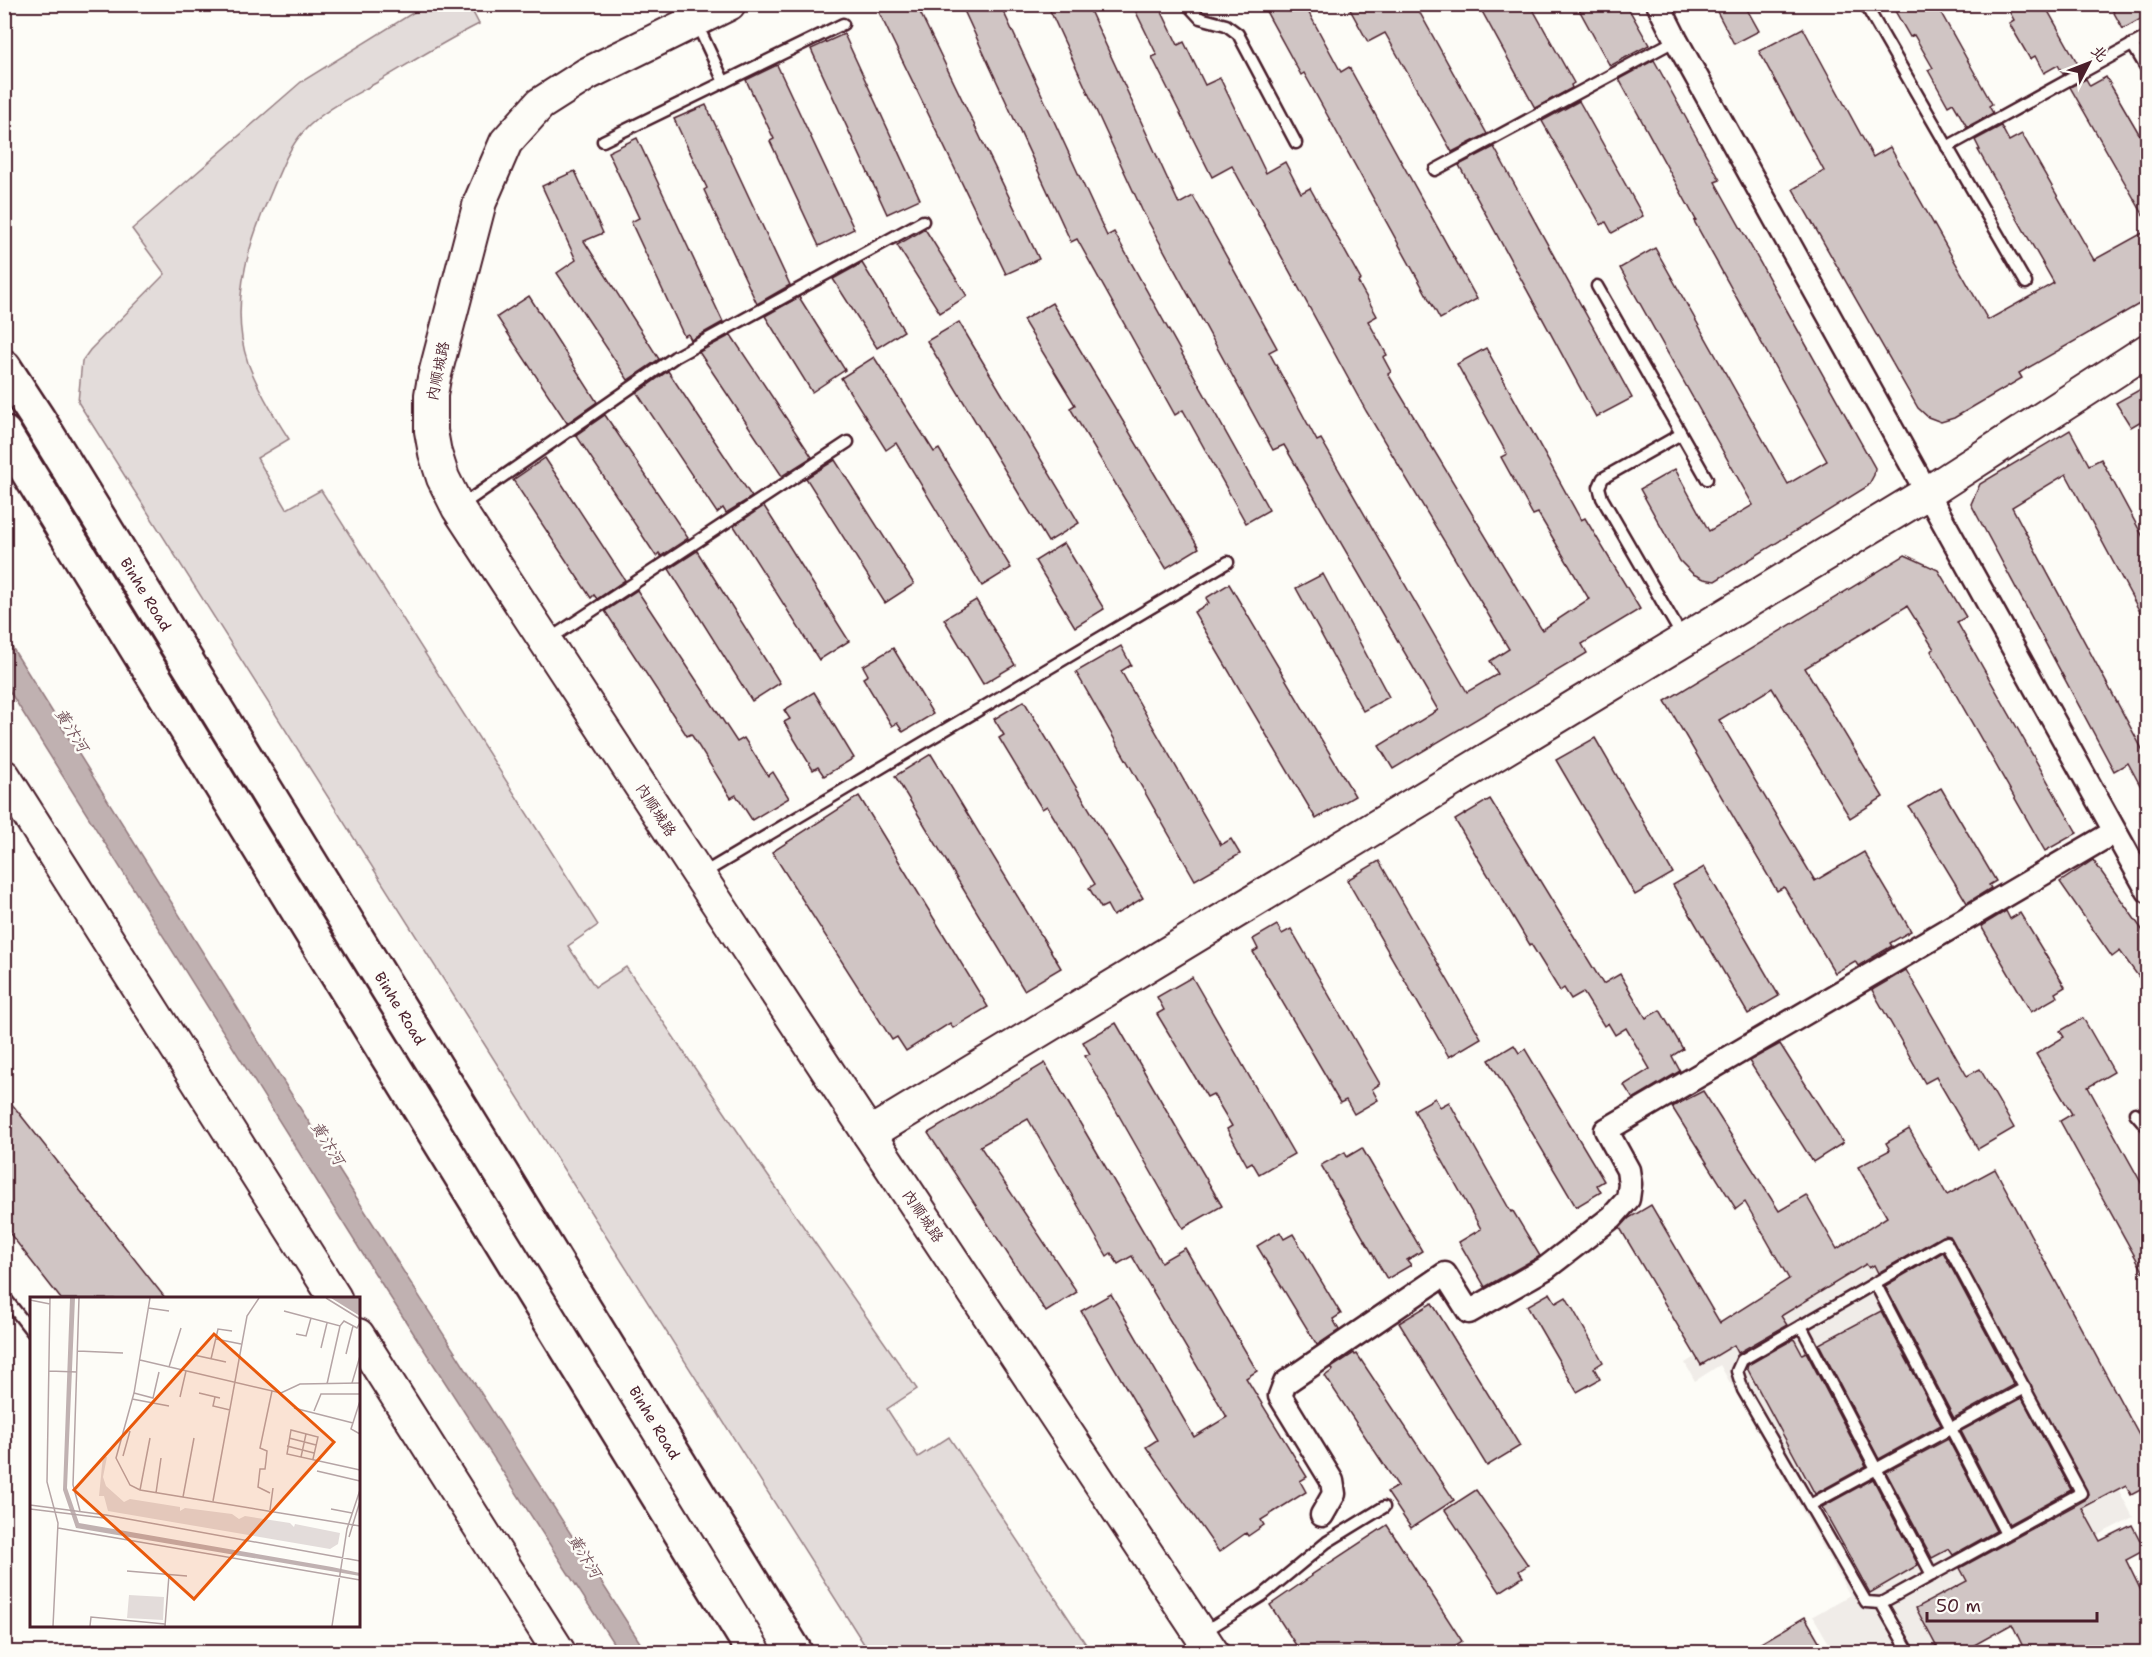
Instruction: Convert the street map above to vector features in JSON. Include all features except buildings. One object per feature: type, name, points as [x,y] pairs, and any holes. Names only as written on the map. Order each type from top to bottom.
[{"type":"main road","name":"Binhe Road","points":[[4,367],[38,418],[795,1653]]},
{"type":"main road","points":[[4,433],[754,1653]]},
{"type":"street","name":"内顺城路","points":[[729,4],[586,74],[540,104],[506,142],[480,202],[434,378],[431,395],[431,431],[435,453],[443,478],[458,508],[547,641],[698,876],[1206,1643]]},
{"type":"street","points":[[1658,4],[2148,891]]},
{"type":"street","points":[[869,1134],[1927,493],[2148,350]]},
{"type":"street","points":[[4,776],[334,1297]]},
{"type":"street","points":[[1323,1515],[1334,1494],[1332,1481],[1280,1396],[1285,1383],[1444,1275],[1469,1312],[1546,1268],[1612,1217],[1628,1199],[1630,1184],[1628,1170],[1606,1130],[2114,832]]},
{"type":"street","points":[[360,1338],[559,1653]]},
{"type":"lane","points":[[1187,4],[1200,18],[1227,25],[1238,34],[1296,143]]},
{"type":"lane","points":[[1865,4],[2026,283]]},
{"type":"lane","points":[[695,21],[723,82]]},
{"type":"lane","points":[[603,141],[843,24]]},
{"type":"lane","points":[[1947,147],[2148,36]]},
{"type":"lane","points":[[1435,170],[1676,40]]},
{"type":"lane","points":[[2132,44],[2148,71]]},
{"type":"lane","points":[[458,508],[675,357],[923,221]]},
{"type":"lane","points":[[1597,286],[1707,479]]},
{"type":"lane","points":[[1681,434],[1604,478],[1599,487],[1602,498],[1684,640]]},
{"type":"lane","points":[[547,641],[848,442]]},
{"type":"lane","points":[[698,876],[1228,562]]},
{"type":"lane","points":[[2135,1113],[2148,1128]]},
{"type":"lane","points":[[1946,1242],[2081,1493],[1881,1603],[1866,1602],[1743,1390],[1737,1371],[1742,1360],[1875,1283],[1946,1242]]},
{"type":"lane","points":[[1875,1283],[2006,1534]]},
{"type":"lane","points":[[4,1296],[9,1312],[30,1330]]},
{"type":"lane","points":[[1801,1326],[1932,1575]]},
{"type":"lane","points":[[1810,1505],[2025,1388]]},
{"type":"lane","points":[[1206,1643],[1327,1542],[1384,1507]]},
{"type":"lane","points":[[1881,1603],[1909,1653]]},
{"type":"shaded area","points":[[427,4],[469,5],[479,24],[338,104],[312,123],[298,138],[280,170],[254,235],[243,278],[240,321],[243,342],[248,363],[257,383],[289,439],[257,458],[287,509],[321,490],[598,925],[568,946],[595,987],[626,967],[917,1389],[887,1409],[918,1457],[949,1437],[1091,1652],[869,1652],[78,402],[82,361],[90,350],[165,274],[132,229],[301,82]]},
{"type":"shaded area","points":[[5,636],[335,1164],[646,1652],[619,1652],[374,1272],[5,684]]},
{"type":"shaded area","points":[[1960,1193],[2133,1517],[1991,1591],[1954,1622],[1970,1652],[1834,1652],[1813,1616],[1850,1595],[1720,1365],[1695,1381],[1685,1363]]},
{"type":"water label","name":"黄汴河","points":[[72,730]]},
{"type":"water label","name":"黄汴河","points":[[328,1143]]},
{"type":"water label","name":"黄汴河","points":[[585,1556]]}]
